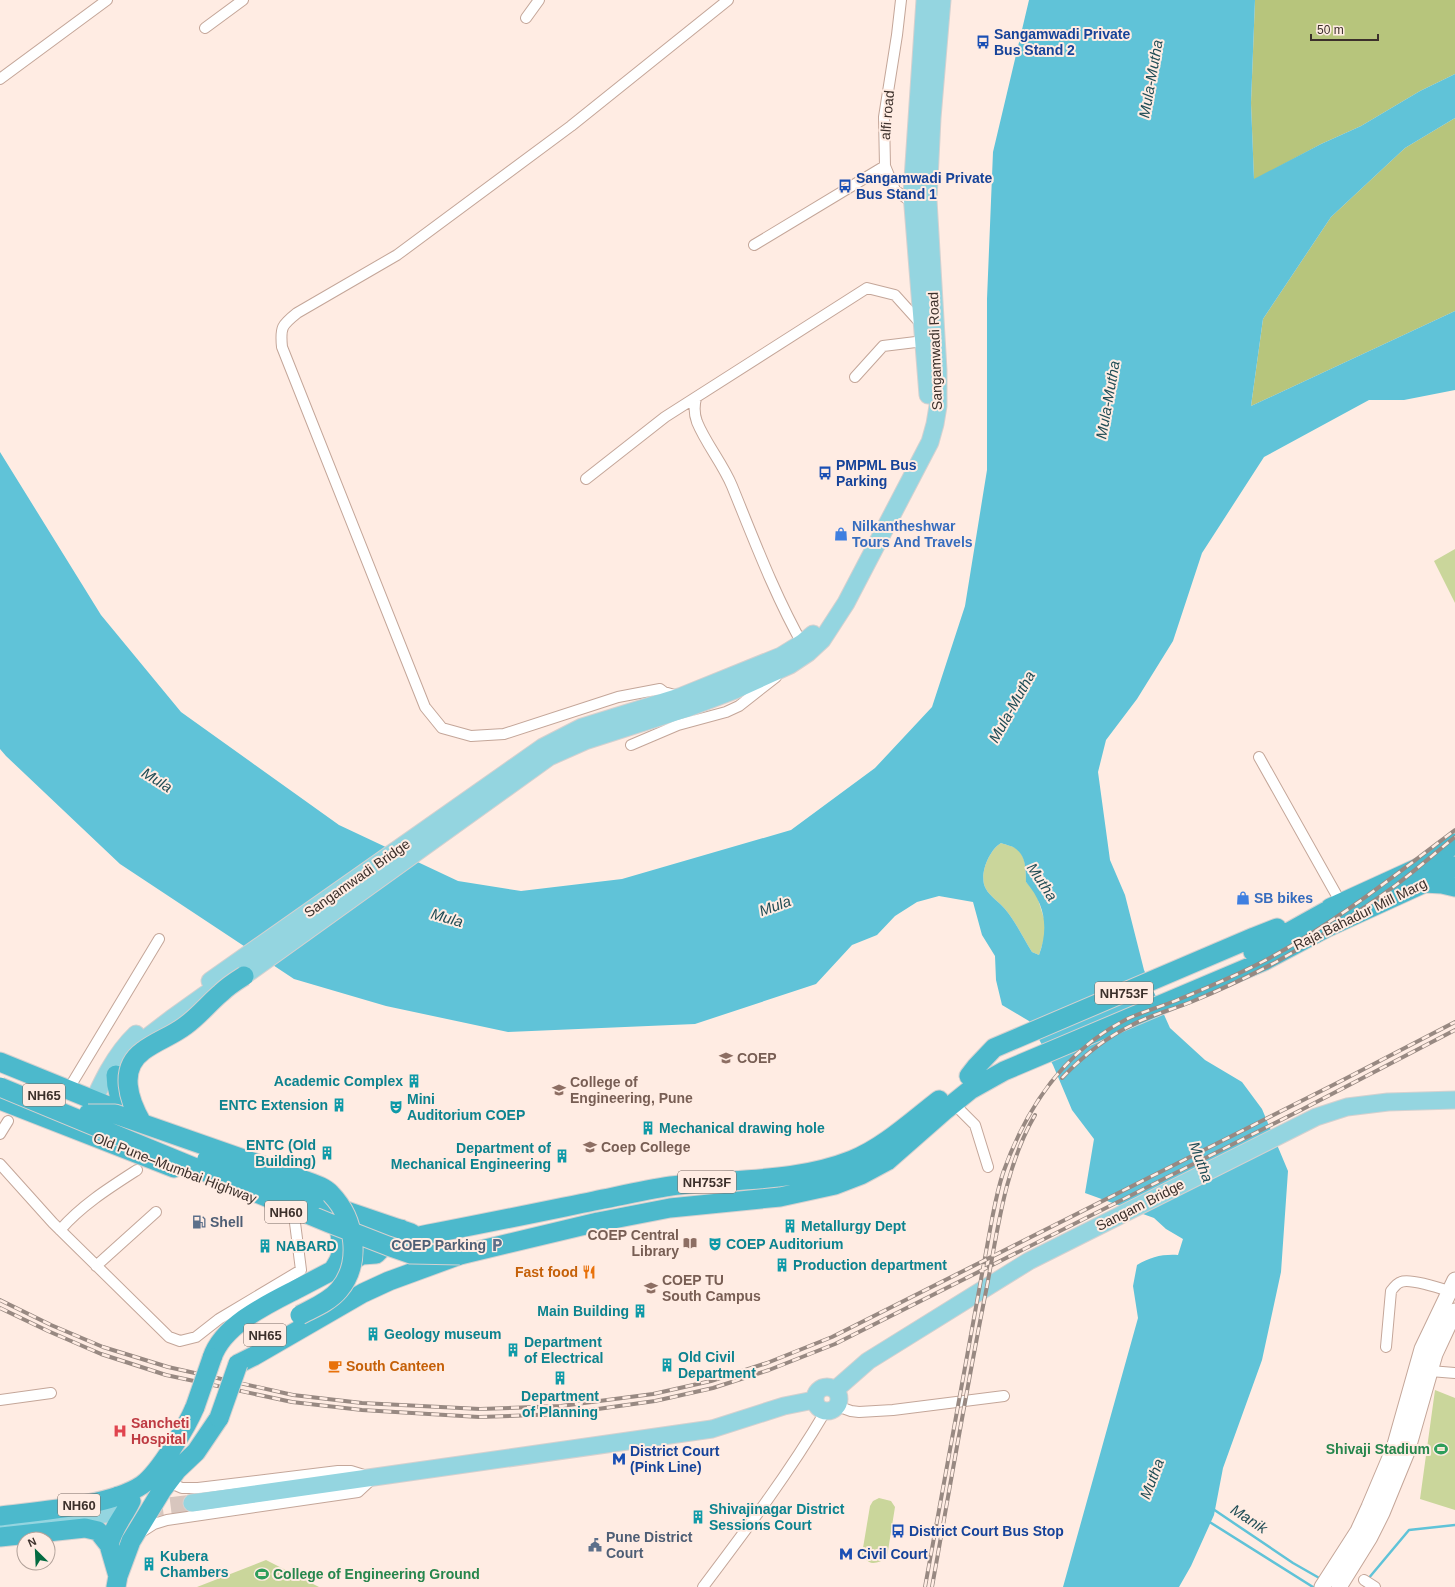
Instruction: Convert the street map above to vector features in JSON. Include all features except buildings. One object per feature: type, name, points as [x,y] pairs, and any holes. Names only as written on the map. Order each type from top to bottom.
[{"type":"highway","name":"Raja Bahadur Mill Marg","points":[[1259,949],[1320,913],[1434,860],[1453,856]]},
{"type":"highway","name":"Raja Bahadur Mill Marg","points":[[1259,949],[1326,928],[1424,883],[1453,856]]},
{"type":"highway","points":[[1424,883],[1442,884],[1455,887]]},
{"type":"highway","name":"Raja Bahadur Mill Marg","points":[[1288,941],[1341,903]]},
{"type":"highway","name":"NH753F","points":[[419,1236],[670,1186],[807,1174],[854,1160],[889,1139],[969,1076],[976,1067],[999,1060],[1259,949]]},
{"type":"highway","name":"NH753F","points":[[460,1255],[598,1222],[670,1208],[780,1197],[835,1185],[861,1175],[887,1161],[953,1103],[976,1087],[999,1060],[1259,949]]},
{"type":"highway","points":[[135,1118],[127,1081],[129,1070],[134,1060],[142,1052],[184,1027],[202,1013],[221,993],[244,976]]},
{"type":"highway","points":[[0,1062],[68,1090],[89,1118],[419,1236],[411,1247],[380,1256],[263,1319],[247,1331],[215,1360]]},
{"type":"highway","points":[[116,1075],[116,1086],[120,1101],[135,1118],[319,1190],[321,1202]]},
{"type":"highway","name":"NH65","points":[[0,1076],[89,1118],[115,1114],[135,1118]]},
{"type":"highway","points":[[0,1087],[322,1220],[405,1252],[411,1254],[460,1255]]},
{"type":"highway","name":"Old Pune–Mumbai Highway","points":[[0,1100],[89,1118],[157,1161],[233,1190],[340,1234],[380,1256]]},
{"type":"highway","name":"NH60","points":[[135,1118],[301,1178],[331,1193],[344,1212],[350,1229],[353,1259],[350,1271],[338,1291],[327,1300],[300,1315]]},
{"type":"highway","points":[[380,1256],[401,1229]]},
{"type":"highway","points":[[333,1270],[343,1251],[340,1234]]},
{"type":"highway","name":"NH60","points":[[0,1516],[92,1503],[119,1504],[142,1484],[165,1478],[196,1452],[206,1412],[215,1360],[220,1342],[240,1323],[258,1310],[362,1255],[380,1256]]},
{"type":"highway","points":[[238,1364],[363,1293],[389,1281],[460,1255]]},
{"type":"highway","name":"NH65","points":[[238,1364],[247,1349],[266,1334],[300,1315]]},
{"type":"highway","name":"NH60","points":[[117,1582],[131,1541],[165,1478],[187,1424],[206,1412],[238,1364]]},
{"type":"highway","points":[[109,1545],[111,1535],[125,1514],[131,1501],[127,1497],[119,1504]]},
{"type":"highway","name":"NH60","points":[[0,1537],[86,1528],[98,1530],[109,1545],[117,1582]]},
{"type":"main road","name":"Sangamwadi Road","points":[[684,702],[785,661],[805,648],[822,640],[846,603],[930,442],[938,406],[938,370],[915,145],[925,0]]},
{"type":"main road","name":"Sangamwadi Road","points":[[805,648],[821,626],[848,581],[904,472],[922,430],[929,402],[923,333],[920,205],[932,118],[942,0]]},
{"type":"main road","name":"Sangamwadi Bridge","points":[[89,1118],[116,1075],[123,1055],[206,994],[222,984],[244,976],[520,769],[543,747],[582,727],[684,702]]},
{"type":"main road","name":"Sangamwadi Bridge","points":[[89,1118],[123,1055],[143,1027],[520,769]]},
{"type":"main road","name":"Sangam Bridge","points":[[828,1402],[868,1361],[1029,1261],[1316,1117],[1347,1107],[1388,1102],[1455,1100]]},
{"type":"main road","points":[[1322,1587],[1356,1548],[1370,1537],[1387,1482],[1394,1448],[1422,1349],[1452,1285]]},
{"type":"main road","points":[[1387,1482],[1407,1452],[1435,1354],[1455,1311]]},
{"type":"main road","points":[[192,1503],[712,1429],[784,1406],[828,1402]]},
{"type":"main road","points":[[0,1527],[119,1504]]},
{"type":"main road","points":[[1339,1587],[1356,1548]]},
{"type":"street","points":[[0,79],[107,0]]},
{"type":"street","points":[[205,28],[243,0]]},
{"type":"street","points":[[526,18],[539,0]]},
{"type":"street","points":[[684,702],[672,694],[660,689],[618,697],[504,734],[471,736],[442,728],[425,707],[282,347],[280,333],[285,323],[298,313],[396,255],[571,126],[728,0]]},
{"type":"street","name":"alfi road","points":[[901,0],[884,117],[885,166],[895,190],[920,205]]},
{"type":"street","points":[[754,245],[885,166]]},
{"type":"street","points":[[586,479],[665,417],[867,288],[895,295],[923,333],[883,346],[855,377]]},
{"type":"street","points":[[696,398],[694,406],[697,422],[728,478],[756,549],[805,648]]},
{"type":"street","points":[[631,745],[678,724],[726,712],[739,706],[785,661]]},
{"type":"street","points":[[1259,757],[1341,903]]},
{"type":"street","points":[[68,1090],[159,939]]},
{"type":"street","points":[[953,1103],[975,1125],[988,1167]]},
{"type":"street","points":[[0,1134],[8,1121]]},
{"type":"street","points":[[0,1164],[60,1230],[96,1266],[169,1337],[180,1341],[196,1337],[218,1319],[301,1270],[294,1215]]},
{"type":"street","points":[[60,1230],[73,1215],[88,1202],[136,1170]]},
{"type":"street","points":[[96,1266],[156,1212]]},
{"type":"street","points":[[1386,1347],[1391,1290],[1396,1285],[1402,1281],[1452,1285]]},
{"type":"street","points":[[1430,1371],[1455,1374]]},
{"type":"street","points":[[0,1400],[51,1393]]},
{"type":"street","points":[[703,1587],[808,1440],[828,1402],[851,1411],[859,1412],[893,1410],[1004,1396]]},
{"type":"street","points":[[131,1541],[154,1524],[166,1520],[358,1492],[373,1478],[351,1471],[338,1470],[198,1488],[182,1488],[165,1478]]},
{"type":"green space","points":[[1255,0],[1455,0],[1455,74],[1420,91],[1361,126],[1321,144],[1254,180],[1251,103]]},
{"type":"green space","points":[[1455,118],[1455,311],[1251,406],[1263,319],[1331,217],[1405,148]]},
{"type":"green space","points":[[1455,549],[1455,603],[1434,561]]},
{"type":"green space","points":[[1001,843],[1014,847],[1020,852],[1025,864],[1026,882],[1036,893],[1046,925],[1044,939],[1039,955],[1032,952],[1009,914],[992,897],[984,884],[983,877],[986,864],[992,851]]},
{"type":"green space","name":"Shivaji Stadium","points":[[1435,1390],[1455,1398],[1455,1510],[1420,1499]]},
{"type":"green space","points":[[879,1498],[891,1501],[895,1507],[887,1557],[880,1562],[873,1563],[867,1561],[862,1554],[870,1506],[873,1501]]},
{"type":"green space","name":"College of Engineering Ground","points":[[266,1560],[319,1587],[197,1587]]},
{"type":"water","points":[[1029,0],[1255,0],[1251,103],[1254,179],[1321,144],[1361,126],[1420,91],[1455,74],[1455,118],[1405,148],[1331,217],[1263,319],[1251,406],[1455,311],[1455,390],[1404,400],[1369,400],[1264,457],[1202,553],[1173,641],[1137,699],[1106,740],[1098,772],[1110,860],[1125,895],[1144,970],[1170,1028],[1205,1060],[1242,1082],[1262,1109],[1288,1171],[1281,1272],[1262,1360],[1223,1468],[1214,1515],[1191,1566],[1179,1587],[1063,1587],[1138,1318],[1133,1286],[1137,1265],[1157,1257],[1178,1255],[1183,1239],[1166,1229],[1154,1218],[1085,1193],[1094,1139],[1072,1110],[1053,1065],[1029,1021],[1002,1005],[996,980],[995,956],[982,935],[973,902],[939,896],[917,902],[895,916],[877,935],[852,945],[816,984],[695,1024],[508,1032],[386,1006],[294,979],[120,864],[0,749],[0,452],[101,615],[181,712],[339,825],[458,881],[521,891],[622,879],[791,830],[875,768],[932,707],[965,606],[987,470],[987,299],[993,152]],"holes":[[[1001,843],[1015,848],[1022,856],[1025,864],[1026,882],[1041,908],[1044,935],[1039,955],[1032,952],[1009,914],[992,897],[984,884],[983,877],[986,864],[992,851]]]},
{"type":"waterway","name":"Manik","points":[[1213,1509],[1293,1563],[1321,1579]]},
{"type":"waterway","points":[[1208,1521],[1313,1587]]},
{"type":"waterway","name":"Manik","points":[[1368,1579],[1409,1530],[1455,1525]]},
{"type":"tunnel","points":[[121,1512],[192,1503]]},
{"type":"railway","points":[[925,1587],[998,1190],[1012,1149],[1023,1126],[1050,1084],[1084,1047],[1105,1032],[1133,1016],[1175,1001],[1229,978],[1288,948],[1337,917],[1455,830]]},
{"type":"railway","points":[[1062,1078],[1094,1048],[1122,1030],[1146,1018],[1191,1002],[1234,983],[1276,962],[1322,935],[1396,885],[1455,837]]},
{"type":"railway","points":[[0,1300],[51,1325],[103,1347],[168,1367],[293,1395],[362,1403],[480,1409],[561,1406],[653,1394],[711,1381],[767,1363],[832,1337],[1339,1082],[1455,1022]]},
{"type":"railway","points":[[0,1308],[101,1354],[166,1375],[292,1402],[362,1410],[479,1417],[562,1414],[655,1401],[713,1388],[769,1370],[835,1344],[1303,1109],[1455,1030]]},
{"type":"railway","points":[[932,1587],[972,1361],[999,1220],[1016,1156],[1035,1115]]},
{"type":"place","name":"Sangamwadi Private Bus Stand 2","points":[[983,42]]},
{"type":"place","name":"Sangamwadi Private Bus Stand 1","points":[[845,186]]},
{"type":"place","name":"PMPML Bus Parking","points":[[825,473]]},
{"type":"place","name":"Nilkantheshwar Tours And Travels","points":[[841,534]]},
{"type":"place","name":"SB bikes","points":[[1243,898]]},
{"type":"place","name":"COEP","points":[[726,1058]]},
{"type":"place","name":"Academic Complex","points":[[414,1081]]},
{"type":"place","name":"College of Engineering, Pune","points":[[559,1090]]},
{"type":"place","name":"ENTC Extension","points":[[339,1105]]},
{"type":"place","name":"Mini Auditorium COEP","points":[[396,1107]]},
{"type":"place","name":"Mechanical drawing hole","points":[[648,1128]]},
{"type":"place","name":"Coep College","points":[[590,1147]]},
{"type":"place","name":"ENTC (Old Building)","points":[[327,1153]]},
{"type":"place","name":"Department of Mechanical Engineering","points":[[562,1156]]},
{"type":"place","name":"Shell","points":[[199,1222]]},
{"type":"place","name":"Metallurgy Dept","points":[[790,1226]]},
{"type":"place","name":"COEP Central Library","points":[[690,1243]]},
{"type":"place","name":"COEP Auditorium","points":[[715,1244]]},
{"type":"place","name":"COEP Parking","points":[[497,1245]]},
{"type":"place","name":"NABARD","points":[[265,1246]]},
{"type":"place","name":"Production department","points":[[782,1265]]},
{"type":"place","name":"Fast food","points":[[589,1272]]},
{"type":"place","name":"COEP TU South Campus","points":[[651,1288]]},
{"type":"place","name":"Main Building","points":[[640,1311]]},
{"type":"place","name":"Geology museum","points":[[373,1334]]},
{"type":"place","name":"Department of Electrical","points":[[513,1350]]},
{"type":"place","name":"Old Civil Department","points":[[667,1365]]},
{"type":"place","name":"South Canteen","points":[[335,1366]]},
{"type":"place","name":"Department of Planning","points":[[560,1378]]},
{"type":"place","name":"Sancheti Hospital","points":[[120,1431]]},
{"type":"place","name":"Shivaji Stadium","points":[[1441,1449]]},
{"type":"place","name":"District Court (Pink Line)","points":[[619,1459]]},
{"type":"place","name":"Shivajinagar District Sessions Court","points":[[698,1517]]},
{"type":"place","name":"District Court Bus Stop","points":[[898,1531]]},
{"type":"place","name":"Pune District Court","points":[[595,1545]]},
{"type":"place","name":"Civil Court","points":[[846,1554]]},
{"type":"place","name":"Kubera Chambers","points":[[149,1564]]},
{"type":"place","name":"College of Engineering Ground","points":[[262,1574]]},
{"type":"water label","name":"Mula-Mutha","points":[[1151,79]]},
{"type":"water label","name":"Mula-Mutha","points":[[1108,400]]},
{"type":"water label","name":"Mula-Mutha","points":[[1012,707]]},
{"type":"water label","name":"Mula","points":[[157,780]]},
{"type":"water label","name":"Mutha","points":[[1042,882]]},
{"type":"water label","name":"Mula","points":[[775,906]]},
{"type":"water label","name":"Mula","points":[[447,918]]},
{"type":"water label","name":"Mutha","points":[[1201,1162]]},
{"type":"water label","name":"Mutha","points":[[1152,1479]]}]
